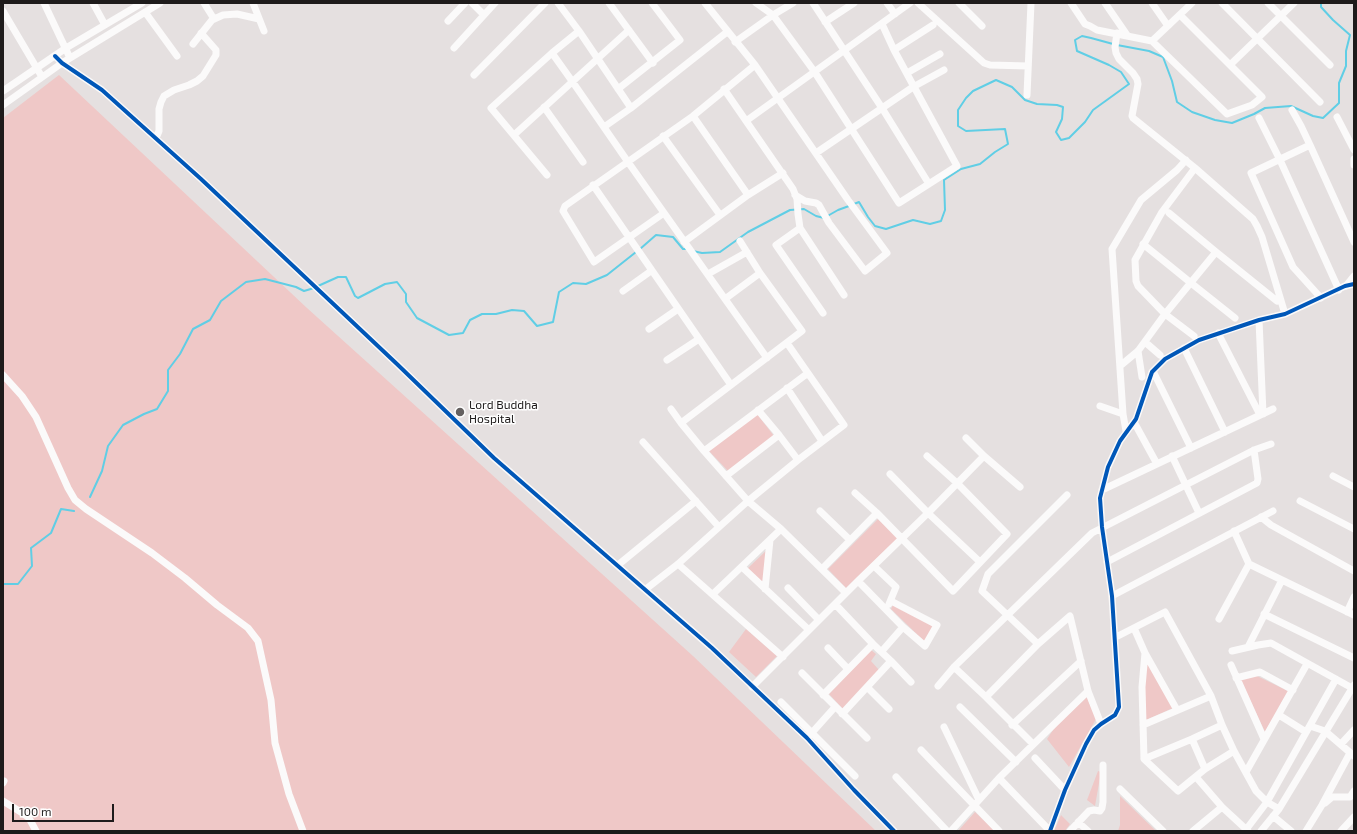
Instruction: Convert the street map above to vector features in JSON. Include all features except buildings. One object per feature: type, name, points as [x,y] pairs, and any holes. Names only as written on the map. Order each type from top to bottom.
[{"type":"street","points":[[44,3],[70,58]]},
{"type":"street","points":[[93,3],[104,25]]},
{"type":"street","points":[[3,91],[66,48],[142,3]]},
{"type":"street","points":[[3,105],[62,63],[160,3]]},
{"type":"street","points":[[204,3],[214,19]]},
{"type":"street","points":[[253,3],[264,31]]},
{"type":"street","points":[[448,21],[465,3]]},
{"type":"street","points":[[472,3],[484,15]]},
{"type":"street","points":[[454,48],[495,3]]},
{"type":"street","points":[[474,75],[545,3]]},
{"type":"street","points":[[558,3],[598,58],[631,108]]},
{"type":"street","points":[[608,3],[652,63]]},
{"type":"street","points":[[618,89],[680,40],[652,3]]},
{"type":"street","points":[[705,3],[755,65],[848,200],[887,253],[865,271],[829,223],[817,204],[796,197]]},
{"type":"street","points":[[756,3],[772,15],[814,71],[899,203],[957,166],[913,87],[882,24]]},
{"type":"street","points":[[735,42],[772,15],[793,3]]},
{"type":"street","points":[[813,3],[882,108],[929,184]]},
{"type":"street","points":[[825,22],[854,3]]},
{"type":"street","points":[[887,3],[895,14]]},
{"type":"street","points":[[746,121],[844,49],[882,24],[910,3]]},
{"type":"street","points":[[918,3],[984,63],[990,65],[1028,66]]},
{"type":"street","points":[[959,3],[982,26]]},
{"type":"street","points":[[1027,94],[1031,3]]},
{"type":"street","points":[[1071,3],[1085,24],[1097,30],[1117,36],[1128,35],[1152,41],[1227,114],[1252,105],[1262,97],[1180,15]]},
{"type":"street","points":[[1105,3],[1128,35]]},
{"type":"street","points":[[1152,3],[1168,26]]},
{"type":"street","points":[[1152,41],[1192,3]]},
{"type":"street","points":[[1222,3],[1320,102]]},
{"type":"street","points":[[1268,3],[1330,65]]},
{"type":"street","points":[[1230,65],[1294,3]]},
{"type":"street","points":[[3,11],[42,77]]},
{"type":"street","points":[[145,12],[177,56]]},
{"type":"street","points":[[193,44],[214,19],[223,15],[230,14],[259,19]]},
{"type":"street","points":[[894,50],[932,24]]},
{"type":"street","points":[[514,135],[629,30]]},
{"type":"street","points":[[547,175],[491,108],[552,53],[579,31]]},
{"type":"street","points":[[604,127],[631,108],[727,32]]},
{"type":"street","points":[[156,138],[160,131],[159,109],[164,96],[174,90],[189,86],[204,76],[216,55],[216,50],[201,33]]},
{"type":"street","points":[[1117,36],[1115,51],[1119,58],[1134,73],[1138,84],[1132,116],[1133,118],[1186,160],[1248,214],[1257,226],[1262,237],[1285,314]]},
{"type":"street","points":[[552,53],[767,358]]},
{"type":"street","points":[[907,73],[940,54]]},
{"type":"street","points":[[55,56],[62,63],[102,90],[156,138],[494,458],[618,565],[712,648],[752,687],[810,735],[855,776]]},
{"type":"street","points":[[664,213],[632,241],[594,262],[562,211],[565,206],[593,185],[693,116],[755,65]]},
{"type":"street","points":[[816,153],[913,87],[944,70]]},
{"type":"street","points":[[724,89],[793,189],[796,197],[800,228],[844,294]]},
{"type":"street","points":[[544,107],[583,162]]},
{"type":"street","points":[[1292,110],[1310,145],[1354,242]]},
{"type":"street","points":[[693,116],[748,195]]},
{"type":"street","points":[[1337,117],[1354,150]]},
{"type":"street","points":[[1259,118],[1342,288]]},
{"type":"street","points":[[663,136],[720,215]]},
{"type":"street","points":[[1310,145],[1251,173],[1293,267],[1321,298]]},
{"type":"street","points":[[1354,159],[1354,165]]},
{"type":"street","points":[[1126,432],[1123,414],[1112,249],[1141,200],[1177,170],[1186,160]]},
{"type":"street","points":[[1194,336],[1166,314],[1138,286],[1136,281],[1135,260],[1162,212],[1195,168]]},
{"type":"street","points":[[685,243],[748,195],[783,173]]},
{"type":"street","points":[[593,185],[731,385]]},
{"type":"street","points":[[1169,213],[1277,301]]},
{"type":"street","points":[[800,228],[776,245],[823,313]]},
{"type":"street","points":[[681,423],[802,331],[760,273],[740,241]]},
{"type":"street","points":[[1143,244],[1235,318]]},
{"type":"street","points":[[708,274],[747,252]]},
{"type":"street","points":[[1120,366],[1138,351],[1216,252]]},
{"type":"street","points":[[623,291],[651,271]]},
{"type":"street","points":[[725,299],[760,273]]},
{"type":"street","points":[[1342,288],[1354,276]]},
{"type":"street","points":[[999,778],[1050,831],[1065,790],[1086,744],[1094,730],[1115,715],[1119,707],[1116,637],[1108,562],[1102,527],[1100,498],[1108,467],[1126,432],[1134,422],[1152,371],[1165,360],[1199,340],[1259,320],[1285,314],[1354,284]]},
{"type":"street","points":[[649,329],[678,309]]},
{"type":"street","points":[[1259,320],[1261,414]]},
{"type":"street","points":[[1218,333],[1261,414]]},
{"type":"street","points":[[667,360],[699,339]]},
{"type":"street","points":[[1145,342],[1160,355]]},
{"type":"street","points":[[646,590],[678,564],[748,501],[844,425],[787,343]]},
{"type":"street","points":[[1184,348],[1225,432]]},
{"type":"street","points":[[1138,351],[1142,377]]},
{"type":"street","points":[[1152,371],[1191,448]]},
{"type":"street","points":[[704,451],[808,373]]},
{"type":"street","points":[[3,375],[22,396],[36,417],[68,488],[75,500],[152,553],[248,628],[258,641],[271,700],[275,743],[289,794],[303,831]]},
{"type":"street","points":[[787,388],[822,441]]},
{"type":"street","points":[[1100,406],[1123,414]]},
{"type":"street","points":[[670,409],[704,451],[748,501],[781,529],[846,593]]},
{"type":"street","points":[[1102,490],[1273,409]]},
{"type":"street","points":[[758,410],[798,460]]},
{"type":"street","points":[[1134,422],[1157,464]]},
{"type":"street","points":[[726,476],[779,435]]},
{"type":"street","points":[[966,438],[984,456],[1020,487]]},
{"type":"street","points":[[643,442],[719,527]]},
{"type":"street","points":[[938,686],[954,667],[1092,533],[1254,450],[1271,444]]},
{"type":"street","points":[[1108,562],[1257,483],[1258,479],[1254,450]]},
{"type":"street","points":[[855,493],[903,538],[954,591],[1007,534],[927,456]]},
{"type":"street","points":[[752,687],[984,456]]},
{"type":"street","points":[[1172,456],[1187,485],[1199,514]]},
{"type":"street","points":[[890,474],[928,513],[980,562]]},
{"type":"street","points":[[1333,476],[1354,487]]},
{"type":"street","points":[[1038,644],[1006,616],[982,592],[988,574],[1068,495]]},
{"type":"street","points":[[618,565],[696,501]]},
{"type":"street","points":[[1300,502],[1354,530]]},
{"type":"street","points":[[820,511],[850,540]]},
{"type":"street","points":[[1112,596],[1274,511]]},
{"type":"street","points":[[822,569],[877,513]]},
{"type":"street","points":[[1261,517],[1271,525],[1354,571]]},
{"type":"street","points":[[713,594],[781,529]]},
{"type":"street","points":[[1234,531],[1249,564],[1354,615]]},
{"type":"street","points":[[765,589],[770,540]]},
{"type":"street","points":[[678,564],[783,657]]},
{"type":"street","points":[[1219,619],[1249,564]]},
{"type":"street","points":[[874,566],[896,587],[887,609]]},
{"type":"street","points":[[742,567],[810,630]]},
{"type":"street","points":[[1248,647],[1282,580]]},
{"type":"street","points":[[858,581],[903,627],[925,646],[936,625],[891,601]]},
{"type":"street","points":[[788,588],[819,620]]},
{"type":"street","points":[[1347,612],[1354,598]]},
{"type":"street","points":[[835,604],[911,682]]},
{"type":"street","points":[[1116,637],[1165,612],[1211,696],[1234,751],[1256,791],[1267,802],[1278,809]]},
{"type":"street","points":[[1264,614],[1354,658]]},
{"type":"street","points":[[986,696],[1038,644],[1070,616],[1088,691],[1101,724]]},
{"type":"street","points":[[882,651],[903,627]]},
{"type":"street","points":[[1134,628],[1145,653],[1177,710]]},
{"type":"street","points":[[1232,651],[1271,643],[1307,664],[1353,686],[1278,809],[1261,831]]},
{"type":"street","points":[[823,695],[873,644]]},
{"type":"street","points":[[828,648],[848,669]]},
{"type":"street","points":[[1145,653],[1142,687],[1144,759],[1178,791],[1205,770],[1234,751]]},
{"type":"street","points":[[842,714],[891,661]]},
{"type":"street","points":[[1012,724],[1080,661]]},
{"type":"street","points":[[1246,772],[1307,664]]},
{"type":"street","points":[[1231,665],[1264,739]]},
{"type":"street","points":[[954,667],[986,696],[1033,744]]},
{"type":"street","points":[[1236,678],[1260,672],[1293,690]]},
{"type":"street","points":[[802,673],[867,738]]},
{"type":"street","points":[[1196,777],[1222,807],[1247,830],[1267,802],[1336,679]]},
{"type":"street","points":[[867,686],[890,709]]},
{"type":"street","points":[[951,831],[999,778],[1088,691]]},
{"type":"street","points":[[1143,725],[1211,696]]},
{"type":"street","points":[[781,702],[810,735],[854,790],[894,831]]},
{"type":"street","points":[[810,735],[835,707]]},
{"type":"street","points":[[960,707],[1016,762]]},
{"type":"street","points":[[1279,715],[1308,729],[1325,731],[1342,744],[1352,755],[1306,831]]},
{"type":"street","points":[[1144,759],[1222,725]]},
{"type":"street","points":[[944,727],[977,802]]},
{"type":"street","points":[[1342,744],[1354,730]]},
{"type":"street","points":[[1192,739],[1205,770]]},
{"type":"street","points":[[921,750],[977,802],[999,831]]},
{"type":"street","points":[[1035,758],[1065,790]]},
{"type":"street","points":[[1070,831],[1091,810],[1100,811],[1102,808],[1104,802],[1103,765]]},
{"type":"street","points":[[896,777],[947,831]]},
{"type":"street","points":[[1120,789],[1163,831]]},
{"type":"street","points":[[1322,805],[1332,797],[1350,797],[1354,791]]},
{"type":"street","points":[[3,801],[29,818],[36,831]]},
{"type":"street","points":[[1193,831],[1222,807]]},
{"type":"street","points":[[1273,816],[1291,831]]},
{"type":"street","points":[[1341,831],[1353,819]]},
{"type":"street","points":[[1078,822],[1088,831]]},
{"type":"shaded area","points":[[59,75],[307,308],[693,656],[876,831],[3,831],[3,118]]},
{"type":"shaded area","points":[[757,414],[774,436],[728,471],[709,451]]},
{"type":"shaded area","points":[[878,519],[898,538],[846,588],[828,569]]},
{"type":"shaded area","points":[[769,548],[764,585],[747,569]]},
{"type":"shaded area","points":[[893,605],[934,626],[925,642],[891,609]]},
{"type":"shaded area","points":[[746,629],[777,656],[756,677],[729,652]]},
{"type":"shaded area","points":[[871,650],[876,654],[871,661],[879,670],[843,709],[829,694]]},
{"type":"shaded area","points":[[1145,656],[1173,708],[1146,720],[1144,691]]},
{"type":"shaded area","points":[[1255,675],[1288,691],[1265,732],[1241,680]]},
{"type":"shaded area","points":[[1087,697],[1096,719],[1069,767],[1047,739],[1055,727]]},
{"type":"shaded area","points":[[1098,771],[1101,772],[1095,806],[1087,800]]},
{"type":"shaded area","points":[[1120,796],[1156,831],[1118,831],[1120,825]]},
{"type":"shaded area","points":[[975,812],[995,831],[958,831]]},
{"type":"shaded area","points":[[1061,815],[1070,824],[1065,831],[1054,831]]},
{"type":"waterway","points":[[1117,45],[1149,51],[1163,57],[1172,81],[1177,102],[1192,112],[1215,120],[1232,123],[1265,108],[1291,106],[1313,116],[1323,118],[1339,103],[1339,83],[1346,66],[1346,51],[1350,35],[1321,7],[1321,3]]},
{"type":"waterway","points":[[854,204],[859,202],[875,226],[886,229],[913,220],[930,224],[941,221],[945,210],[944,180],[961,169],[980,164],[1008,144],[1005,129],[966,131],[958,126],[958,110],[966,98],[973,91],[996,80],[1012,87],[1025,100],[1037,104],[1057,105],[1063,107],[1062,119],[1056,132],[1061,140],[1069,138],[1085,122],[1093,110],[1129,84],[1121,72],[1077,51],[1075,40],[1082,36],[1113,44]]},
{"type":"waterway","points":[[693,251],[702,253],[720,252],[748,232],[790,210],[804,209],[816,216],[824,218],[849,206]]},
{"type":"waterway","points":[[640,249],[656,235],[673,237],[683,249],[687,249]]},
{"type":"waterway","points":[[318,286],[338,277],[346,277],[355,296],[358,298],[385,284],[397,282],[406,294],[406,302],[417,318],[449,335],[463,333],[470,320],[482,314],[496,314],[512,310],[524,311],[537,326],[553,322],[559,292],[573,283],[586,284],[607,275],[636,252]]},
{"type":"waterway","points":[[90,497],[102,471],[108,446],[123,425],[157,409],[168,391],[168,370],[180,354],[193,329],[210,320],[221,301],[246,282],[265,279],[296,287],[304,291],[314,288]]},
{"type":"waterway","points":[[3,584],[18,584],[32,566],[31,548],[51,533],[61,509],[74,511]]},
{"type":"cycle path","points":[[55,56],[62,63],[102,90],[201,179],[494,458],[712,648],[807,738],[854,790],[894,831]]},
{"type":"cycle path","points":[[1050,831],[1065,790],[1086,744],[1094,730],[1115,715],[1119,707],[1112,596],[1102,527],[1100,498],[1108,467],[1120,441],[1136,419],[1152,372],[1165,359],[1199,340],[1259,320],[1285,314],[1345,286],[1354,284]]},
{"type":"place","name":"Lord Buddha Hospital","points":[[460,412]]}]
